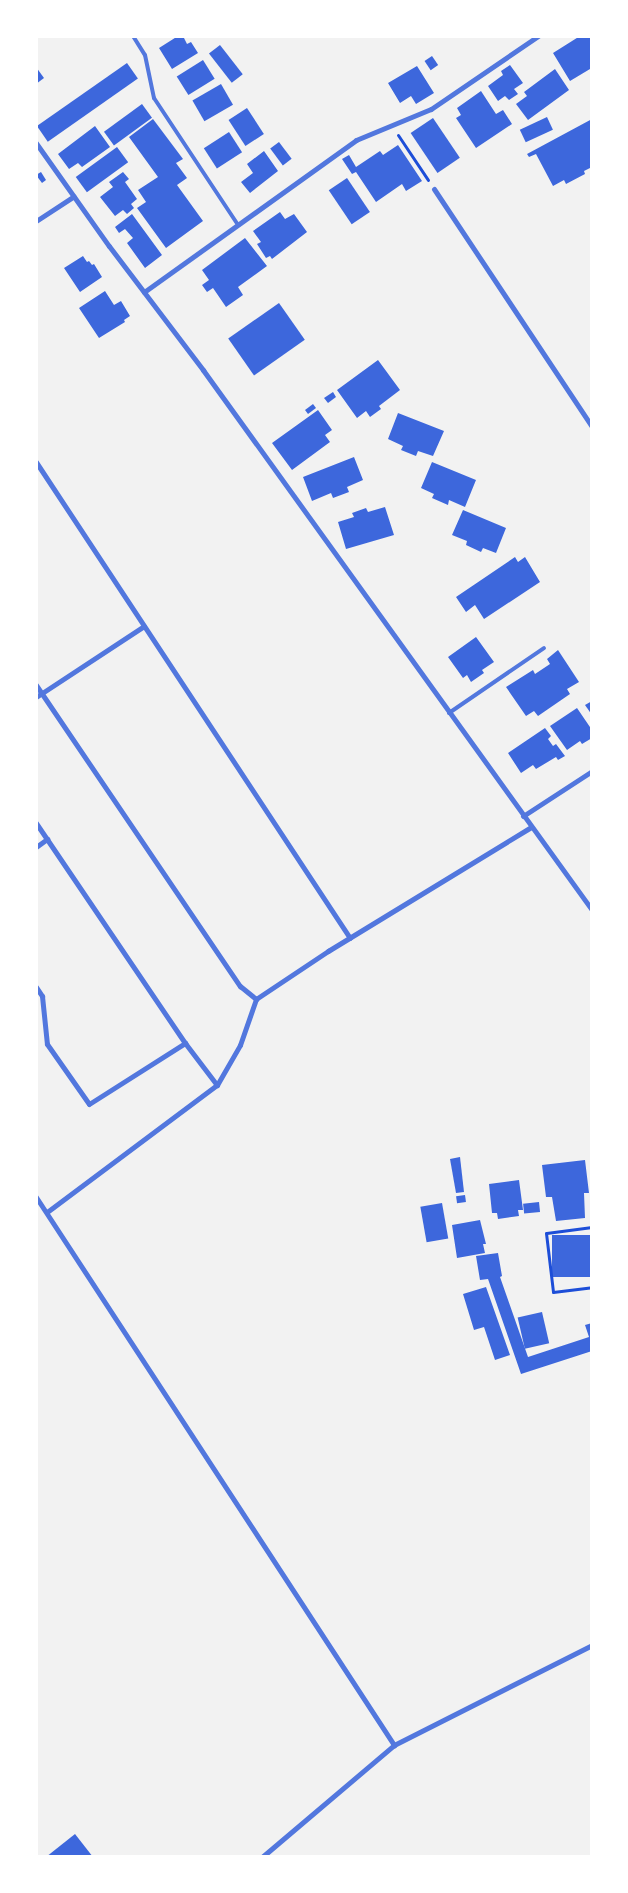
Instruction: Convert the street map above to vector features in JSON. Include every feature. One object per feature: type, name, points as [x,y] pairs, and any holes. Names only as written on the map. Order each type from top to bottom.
[{"type":"street","points":[[144,292],[356,140],[431,109],[538,36]]},
{"type":"street","points":[[36,143],[209,378],[448,713],[592,910]]},
{"type":"street","points":[[434,189],[592,427]]},
{"type":"street","points":[[36,221],[74,196]]},
{"type":"street","points":[[36,462],[350,938]]},
{"type":"street","points":[[36,697],[144,626]]},
{"type":"street","points":[[36,685],[240,986],[256,998]]},
{"type":"street","points":[[524,816],[592,771]]},
{"type":"street","points":[[36,823],[185,1043],[216,1085]]},
{"type":"street","points":[[47,1212],[216,1085],[240,1045],[256,998],[532,827]]},
{"type":"street","points":[[36,847],[47,839]]},
{"type":"street","points":[[36,987],[42,996],[47,1044],[89,1104],[185,1043]]},
{"type":"street","points":[[36,1197],[394,1745]]},
{"type":"street","points":[[262,1857],[394,1745],[592,1645]]},
{"type":"lane","points":[[132,36],[145,55],[154,98],[238,225]]},
{"type":"lane","points":[[448,713],[544,648]]},
{"type":"path","points":[[392,126],[434,189]]},
{"type":"path","points":[[592,1227],[546,1233],[553,1292],[592,1287]]},
{"type":"building","points":[[178,36],[183,36],[187,44],[191,42],[198,53],[172,69],[159,48]]},
{"type":"building","points":[[580,36],[592,36],[592,71],[590,69],[570,81],[553,53]]},
{"type":"building","points":[[220,45],[243,74],[232,83],[209,54]]},
{"type":"building","points":[[432,56],[438,65],[431,70],[425,61]]},
{"type":"building","points":[[203,60],[215,79],[188,95],[177,76]]},
{"type":"building","points":[[127,63],[138,79],[48,142],[37,126]]},
{"type":"building","points":[[510,65],[523,83],[514,89],[518,94],[509,100],[505,96],[498,101],[488,86],[503,75],[501,71]]},
{"type":"building","points":[[417,66],[434,93],[416,104],[411,96],[400,103],[388,83]]},
{"type":"building","points":[[36,67],[44,78],[36,84]]},
{"type":"building","points":[[555,69],[569,90],[528,120],[516,104],[527,96],[524,92]]},
{"type":"building","points":[[221,84],[233,105],[204,121],[192,101]]},
{"type":"building","points":[[481,91],[496,114],[503,110],[512,124],[476,148],[456,118],[461,115],[457,108]]},
{"type":"building","points":[[142,104],[152,118],[114,145],[104,132]]},
{"type":"building","points":[[247,108],[264,134],[245,146],[229,120]]},
{"type":"building","points":[[547,117],[553,130],[526,142],[520,130]]},
{"type":"building","points":[[433,118],[460,158],[437,173],[411,133]]},
{"type":"building","points":[[153,119],[183,159],[176,163],[187,178],[177,185],[203,221],[166,248],[137,208],[146,202],[138,190],[158,177],[129,137]]},
{"type":"building","points":[[592,119],[592,167],[584,171],[585,174],[566,184],[564,180],[553,186],[536,154],[529,157],[527,154]]},
{"type":"building","points":[[95,126],[110,147],[82,167],[78,163],[69,169],[58,154]]},
{"type":"building","points":[[229,132],[242,152],[217,168],[204,148]]},
{"type":"building","points":[[279,142],[292,159],[283,165],[270,149]]},
{"type":"building","points":[[398,145],[422,181],[406,191],[402,184],[376,202],[356,172],[352,174],[342,159],[349,155],[356,167],[380,151],[383,155]]},
{"type":"building","points":[[117,147],[128,162],[87,192],[76,177]]},
{"type":"building","points":[[264,151],[278,171],[250,193],[241,182],[253,173],[247,164]]},
{"type":"building","points":[[41,172],[46,180],[42,183],[36,175]]},
{"type":"building","points":[[123,172],[129,179],[125,182],[137,199],[131,204],[134,208],[127,214],[123,210],[115,216],[100,197],[113,187],[109,182]]},
{"type":"building","points":[[347,178],[370,212],[352,224],[329,190]]},
{"type":"building","points":[[280,212],[285,219],[294,214],[307,232],[272,259],[270,256],[266,258],[257,244],[261,242],[253,231]]},
{"type":"building","points":[[132,214],[162,255],[145,268],[127,243],[133,238],[125,229],[119,233],[115,227]]},
{"type":"building","points":[[245,238],[267,266],[238,287],[243,295],[226,307],[213,288],[207,292],[202,285],[209,280],[202,270]]},
{"type":"building","points":[[83,256],[87,262],[89,261],[92,265],[94,264],[102,277],[80,292],[64,268]]},
{"type":"building","points":[[105,291],[114,305],[121,301],[130,316],[124,320],[125,322],[99,338],[79,308]]},
{"type":"building","points":[[279,303],[305,340],[254,375],[228,339]]},
{"type":"building","points":[[378,360],[400,390],[379,406],[381,409],[370,417],[366,411],[357,418],[337,390]]},
{"type":"building","points":[[333,392],[336,397],[328,403],[324,398]]},
{"type":"building","points":[[313,404],[316,408],[308,414],[305,410]]},
{"type":"building","points":[[318,410],[332,430],[325,435],[330,442],[292,470],[272,443]]},
{"type":"building","points":[[398,413],[444,431],[433,456],[418,451],[416,456],[401,450],[403,446],[388,439]]},
{"type":"building","points":[[354,457],[363,480],[347,487],[349,492],[333,498],[331,493],[312,501],[303,477]]},
{"type":"building","points":[[432,462],[476,480],[465,507],[449,500],[448,505],[432,498],[434,494],[421,488]]},
{"type":"building","points":[[385,507],[394,535],[346,549],[338,522],[354,517],[352,513],[366,508],[368,512]]},
{"type":"building","points":[[463,510],[506,528],[496,553],[483,548],[481,552],[466,545],[467,541],[452,535]]},
{"type":"building","points":[[515,557],[518,562],[525,557],[540,582],[484,619],[475,605],[466,612],[456,597]]},
{"type":"building","points":[[476,637],[494,662],[482,670],[484,673],[471,682],[467,675],[463,678],[448,657]]},
{"type":"building","points":[[558,650],[579,682],[567,689],[570,694],[538,716],[534,711],[526,716],[506,687],[533,670],[535,674],[550,664],[547,659]]},
{"type":"building","points":[[592,701],[592,715],[585,705]]},
{"type":"building","points":[[577,708],[592,730],[592,738],[582,744],[580,741],[567,750],[550,726]]},
{"type":"building","points":[[545,728],[551,736],[548,739],[553,746],[556,744],[565,756],[558,760],[556,757],[536,769],[533,765],[521,773],[508,753]]},
{"type":"building","points":[[460,1157],[464,1192],[456,1193],[450,1159]]},
{"type":"building","points":[[585,1160],[589,1193],[584,1193],[585,1218],[556,1221],[552,1197],[546,1197],[542,1165]]},
{"type":"building","points":[[519,1180],[523,1210],[518,1210],[519,1216],[498,1219],[497,1213],[492,1213],[489,1184]]},
{"type":"building","points":[[465,1195],[466,1202],[457,1203],[456,1196]]},
{"type":"building","points":[[539,1202],[540,1212],[524,1214],[523,1204]]},
{"type":"building","points":[[442,1203],[448,1238],[427,1242],[420,1207]]},
{"type":"building","points":[[480,1220],[486,1244],[483,1244],[485,1253],[457,1258],[452,1225]]},
{"type":"building","points":[[552,1235],[592,1235],[592,1277],[552,1277]]},
{"type":"building","points":[[498,1253],[502,1276],[500,1277],[528,1357],[589,1337],[585,1325],[592,1323],[592,1351],[521,1374],[488,1279],[480,1280],[476,1256]]},
{"type":"building","points":[[486,1287],[510,1355],[495,1360],[484,1327],[474,1330],[463,1294]]},
{"type":"building","points":[[542,1312],[549,1343],[525,1349],[518,1318]]},
{"type":"building","points":[[75,1834],[93,1857],[46,1857]]}]
